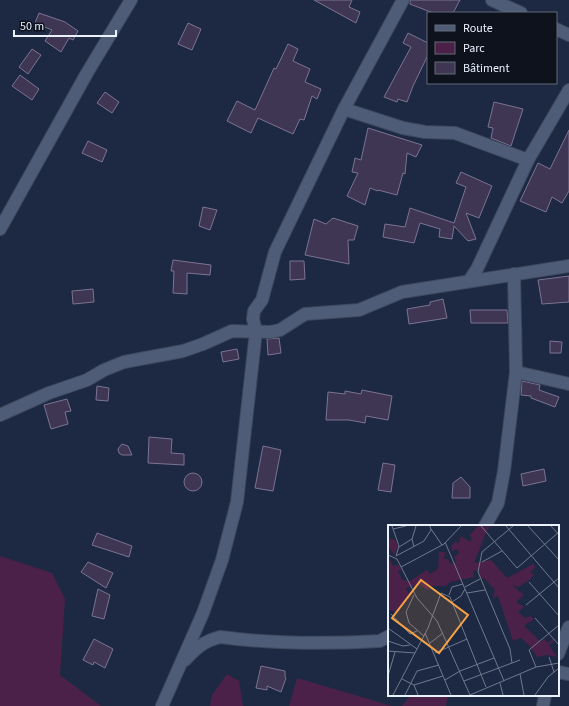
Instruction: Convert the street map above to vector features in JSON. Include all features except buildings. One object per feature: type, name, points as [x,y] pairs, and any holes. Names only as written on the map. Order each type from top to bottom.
[{"type":"street","points":[[0,229],[86,73],[131,0]]},
{"type":"street","points":[[162,706],[203,613],[222,560],[237,502],[256,331],[253,319],[254,311],[262,300],[275,252],[344,109],[403,0]]},
{"type":"street","points":[[492,0],[519,12]]},
{"type":"street","points":[[557,29],[569,35]]},
{"type":"street","points":[[469,281],[477,269],[528,160],[569,90]]},
{"type":"street","points":[[344,109],[403,128],[425,132],[455,133],[528,160]]},
{"type":"street","points":[[0,415],[48,393],[88,380],[104,370],[124,362],[183,350],[203,344],[222,334],[232,331],[270,332],[280,330],[305,314],[359,310],[402,292],[569,266]]},
{"type":"street","points":[[486,525],[498,503],[504,471],[516,372],[514,274]]},
{"type":"street","points":[[516,372],[569,384]]},
{"type":"street","points":[[559,652],[569,627]]},
{"type":"street","points":[[179,666],[199,645],[220,637],[295,644],[320,644],[380,641],[388,637]]},
{"type":"street","points":[[559,672],[569,674]]},
{"type":"street","points":[[543,706],[545,696]]},
{"type":"green space","points":[[0,556],[52,573],[65,599],[60,675],[101,706],[0,706]]},
{"type":"green space","points":[[227,674],[239,681],[243,706],[210,706],[212,695]]},
{"type":"green space","points":[[297,678],[392,706],[289,706]]},
{"type":"green space","points":[[410,696],[448,696],[446,706],[402,706]]}]
